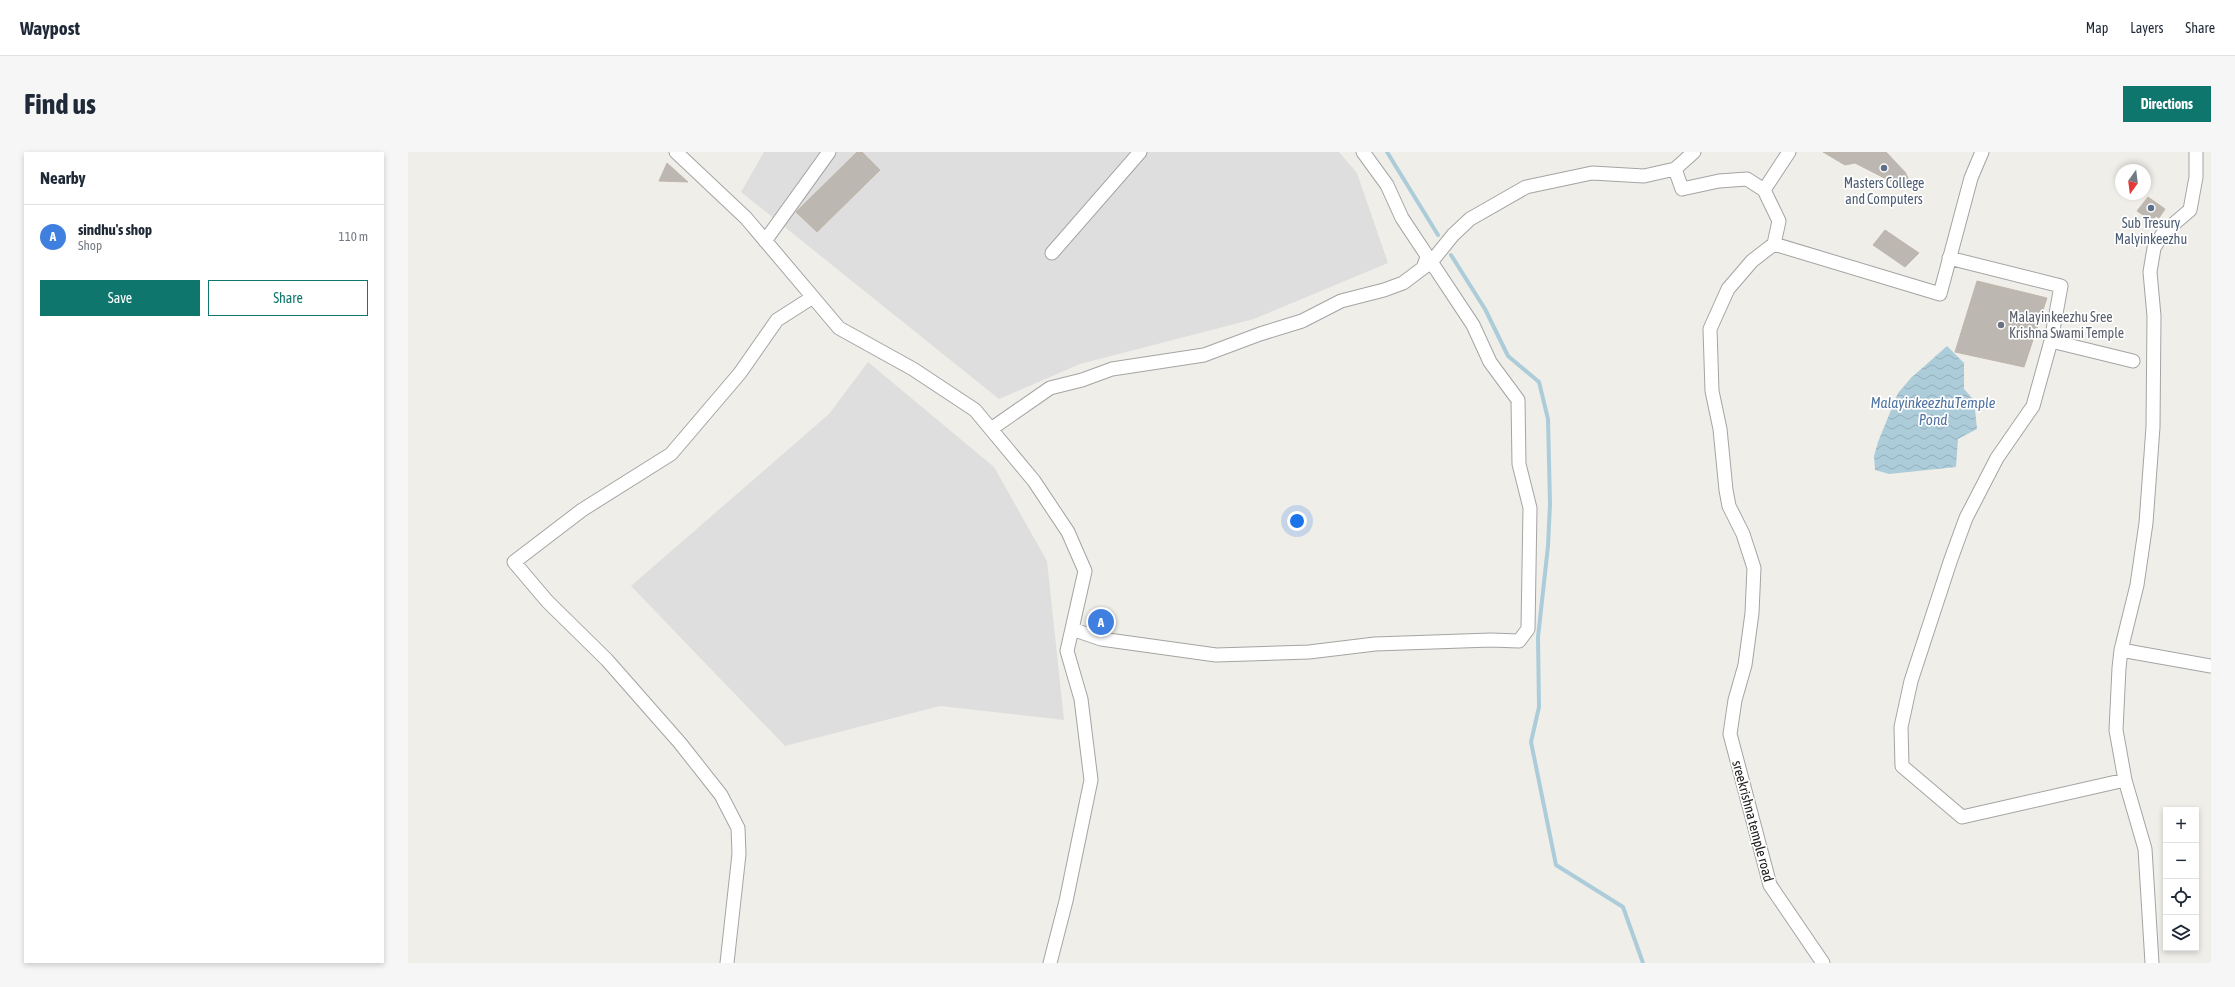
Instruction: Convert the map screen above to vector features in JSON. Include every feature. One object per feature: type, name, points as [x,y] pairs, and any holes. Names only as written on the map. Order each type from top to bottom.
[{"type":"street","points":[[676,152],[746,218],[839,328],[913,369],[975,410],[1034,481],[1068,532],[1085,571],[1067,651],[1081,699],[1090,780],[1066,901],[1050,963]]},
{"type":"street","points":[[766,241],[828,152]]},
{"type":"street","points":[[1052,253],[1140,152]]},
{"type":"street","points":[[1072,629],[1101,638],[1216,655],[1309,652],[1375,644],[1491,640],[1519,641],[1528,629],[1530,508],[1519,464],[1518,400],[1490,362],[1473,325],[1427,261],[1402,218],[1386,185],[1363,152]]},
{"type":"street","points":[[990,429],[1050,388],[1082,380],[1112,369],[1204,355],[1260,334],[1302,321],[1341,301],[1384,290],[1403,283],[1470,219],[1526,187],[1592,173],[1644,176],[1675,169],[1694,152]]},
{"type":"street","points":[[1764,190],[1789,152]]},
{"type":"street","points":[[1675,169],[1682,189],[1719,181],[1747,179],[1764,190],[1779,221],[1774,244],[1940,294],[1971,178],[1982,152]]},
{"type":"street","points":[[2152,963],[2145,849],[2125,780],[2116,730],[2121,650],[2137,585],[2146,523],[2153,427],[2154,316],[2150,272],[2154,248],[2163,233],[2190,210],[2196,177],[2196,152]]},
{"type":"street","name":"sreekrishna temple road","points":[[1774,244],[1752,261],[1728,289],[1710,329],[1712,391],[1720,429],[1721,458],[1726,490],[1729,506],[1743,534],[1754,568],[1752,613],[1745,665],[1735,700],[1730,734],[1739,772],[1749,801],[1770,885],[1823,963]]},
{"type":"street","points":[[1949,258],[2061,286],[2051,341],[2033,406],[1998,458],[1966,518],[1951,558],[1911,681],[1901,727],[1902,766],[1962,817],[2125,780]]},
{"type":"street","points":[[727,963],[739,854],[738,828],[721,795],[680,743],[607,660],[547,601],[514,562],[582,510],[671,454],[740,373],[777,320],[813,297]]},
{"type":"street","points":[[2051,341],[2133,361]]},
{"type":"street","points":[[2121,650],[2211,666]]},
{"type":"shaded area","points":[[764,152],[1339,152],[1357,173],[1388,263],[1254,319],[1080,364],[999,399],[741,192]]},
{"type":"shaded area","points":[[868,362],[994,467],[1047,561],[1064,720],[940,706],[785,746],[631,586],[829,414]]},
{"type":"water","name":"MalayinkeezhuTemple Pond","points":[[1947,346],[1964,363],[1964,389],[1974,400],[1977,429],[1958,439],[1956,467],[1889,474],[1875,470],[1874,456],[1878,442],[1898,393],[1911,378]]},
{"type":"building","points":[[857,152],[862,152],[880,170],[817,232],[796,212]]},
{"type":"building","name":"Masters College and Computers","points":[[1823,152],[1886,152],[1905,172],[1909,180],[1904,188],[1855,163],[1845,165]]},
{"type":"building","points":[[667,163],[688,182],[659,181]]},
{"type":"building","name":"Sub Tresury Malyinkeezhu","points":[[2151,199],[2165,209],[2159,218],[2156,216],[2152,221],[2137,211],[2146,200]]},
{"type":"building","points":[[1885,230],[1919,253],[1905,267],[1873,245]]},
{"type":"building","name":"Malayinkeezhu Sree Krishna Swami Temple","points":[[1977,281],[2047,298],[2024,367],[1955,352]]},
{"type":"building","points":[[1100,612],[1111,615],[1114,619],[1111,632],[1088,625],[1090,618]]},
{"type":"waterway","points":[[1387,152],[1438,235]]},
{"type":"waterway","points":[[1451,255],[1485,309],[1508,356],[1539,382],[1548,419],[1550,504],[1548,546],[1538,637],[1539,707],[1531,742],[1556,865],[1623,907],[1643,963]]},
{"type":"place","name":"Masters College and Computers","points":[[1884,168]]},
{"type":"place","name":"Sub Tresury Malyinkeezhu","points":[[2151,208]]},
{"type":"place","name":"Malayinkeezhu Sree Krishna Swami Temple","points":[[2001,325]]},
{"type":"place","name":"sindhu's shop","points":[[1101,622]]}]
